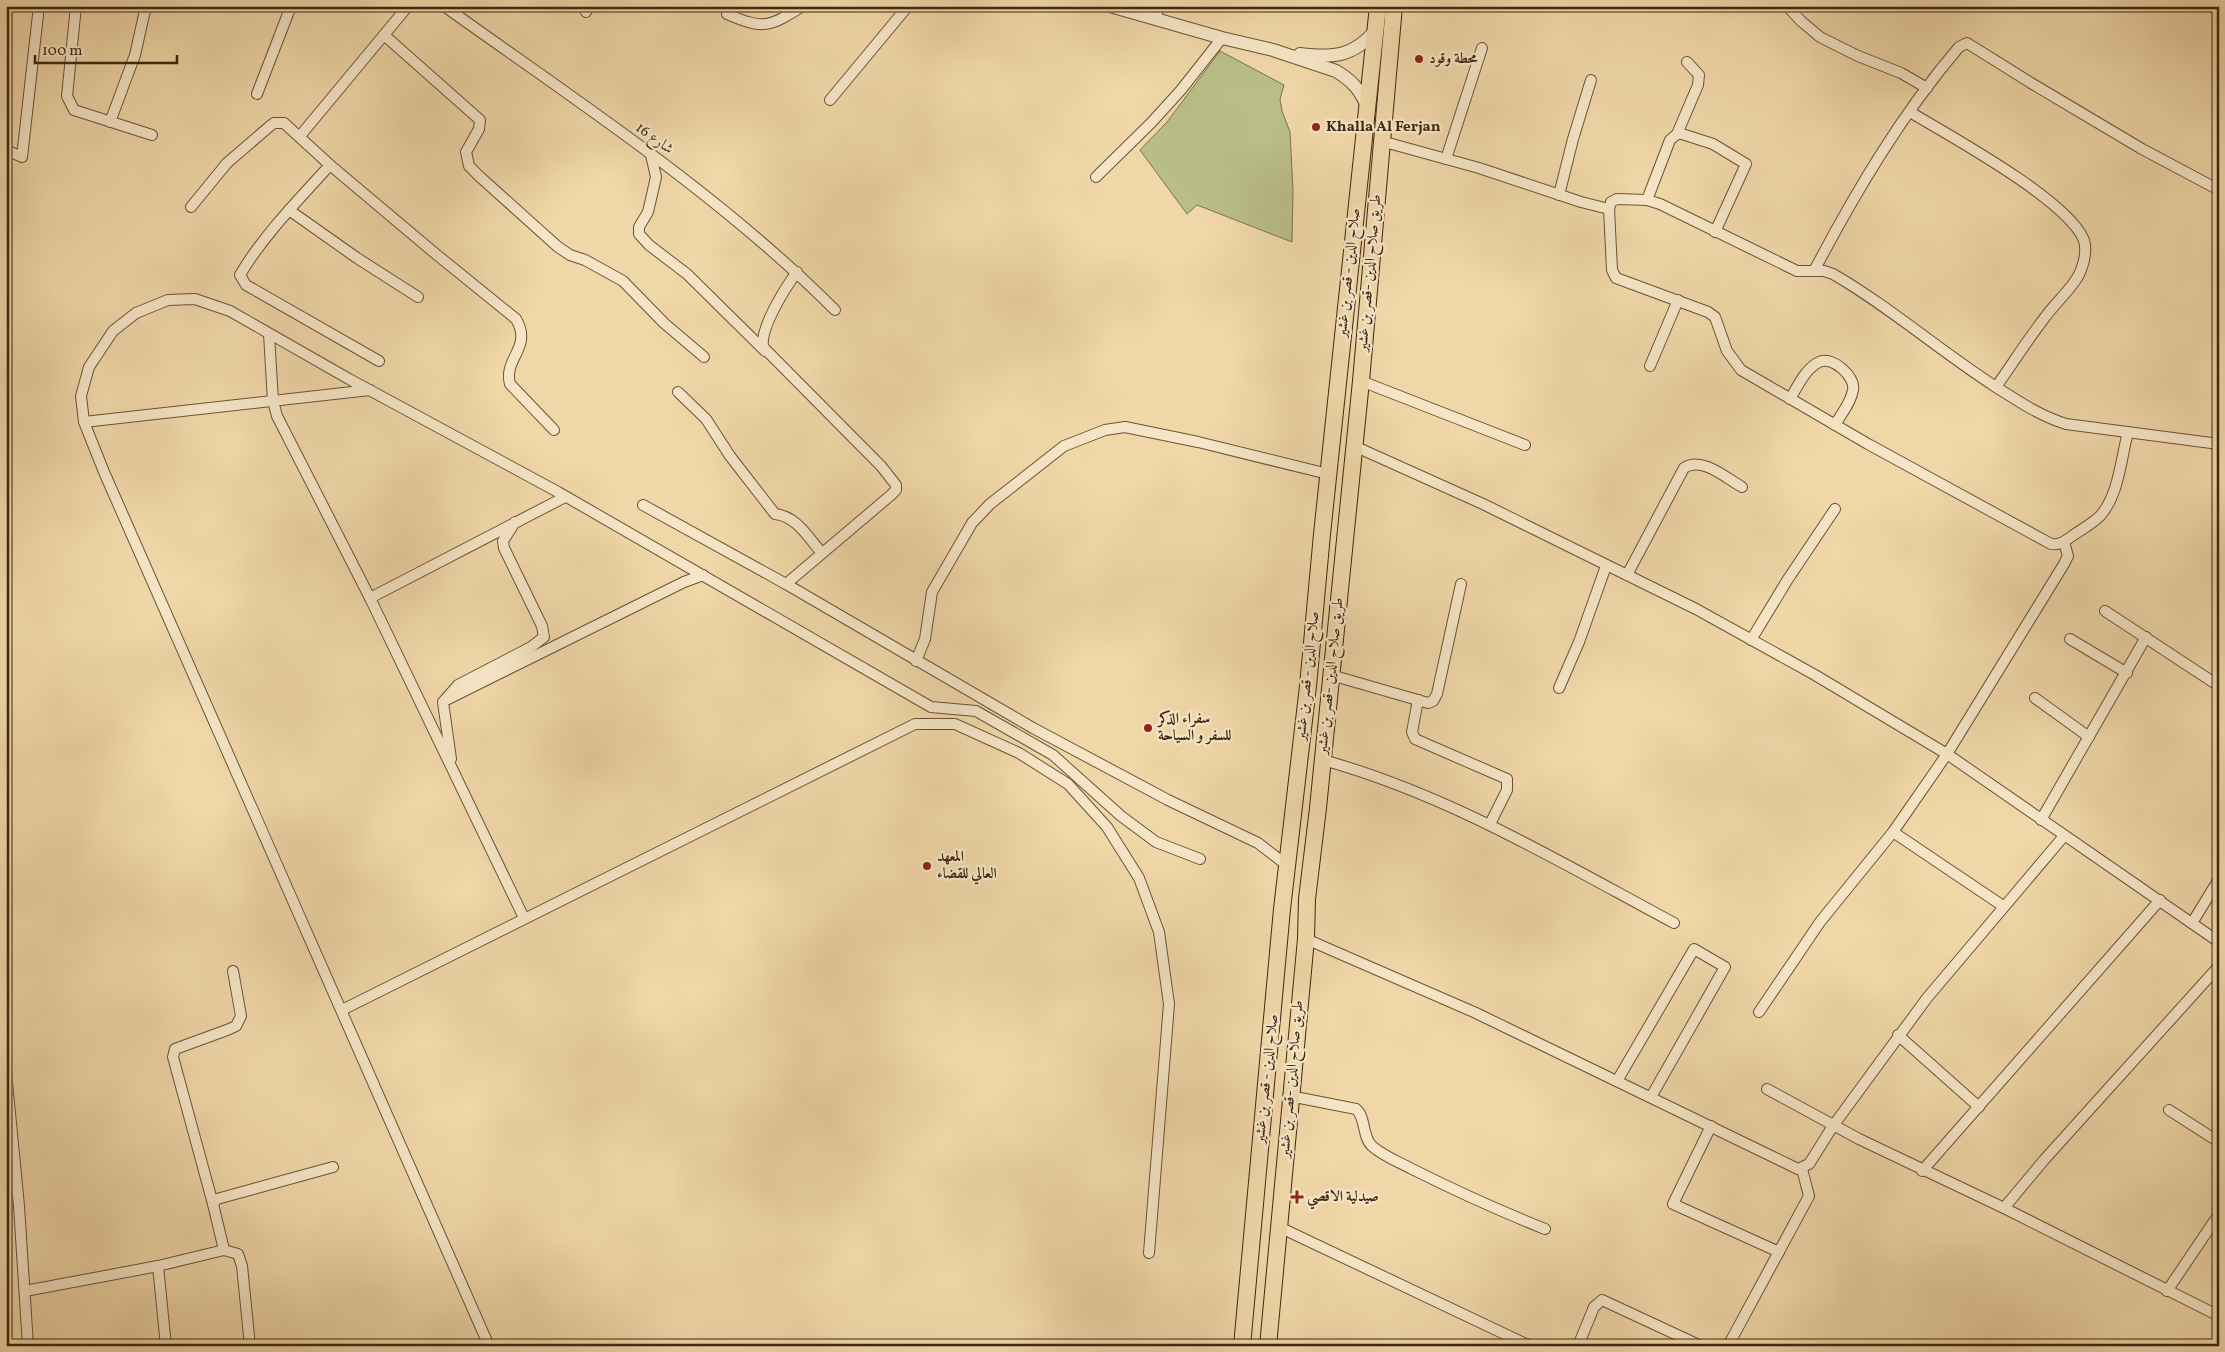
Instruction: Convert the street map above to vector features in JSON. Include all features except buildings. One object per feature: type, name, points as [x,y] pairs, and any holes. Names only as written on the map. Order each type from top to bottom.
[{"type":"highway","name":"صلاح الدين - قصر بن غشير","points":[[1242,1346],[1281,930],[1378,6]]},
{"type":"highway","name":"طريق صلاح الدين -قصر بن غشير","points":[[1268,1346],[1306,935],[1307,899],[1323,760],[1354,446],[1394,6]]},
{"type":"highway","points":[[1289,860],[1301,863],[1308,860],[1313,853]]},
{"type":"highway","points":[[1281,930],[1288,920],[1293,918],[1299,919],[1306,935]]},
{"type":"street","points":[[6,150],[22,157],[38,6]]},
{"type":"street","points":[[76,6],[67,96],[74,110],[152,135]]},
{"type":"street","points":[[110,122],[135,54],[146,6]]},
{"type":"street","points":[[257,94],[291,6]]},
{"type":"street","points":[[300,136],[408,6]]},
{"type":"street","name":"شارع 16","points":[[444,6],[651,155],[751,231],[797,272],[834,310]]},
{"type":"street","points":[[726,14],[748,23],[759,25],[776,22],[803,6]]},
{"type":"street","points":[[830,100],[908,6]]},
{"type":"street","points":[[1110,6],[1222,38],[1273,50],[1336,71],[1358,89],[1367,107]]},
{"type":"street","points":[[1154,19],[1160,6]]},
{"type":"street","points":[[1273,50],[1326,57],[1358,47],[1376,27],[1370,6]]},
{"type":"street","points":[[1787,6],[1820,37],[1858,56],[1901,73],[1926,88]]},
{"type":"street","points":[[384,35],[480,120],[479,129],[466,152],[466,158],[470,166],[479,176],[558,248],[570,255],[585,260],[623,281],[664,323],[704,357]]},
{"type":"street","points":[[1096,177],[1181,90],[1222,38]]},
{"type":"street","points":[[1814,271],[1852,199],[1926,88],[1959,48],[1970,43],[2031,83],[2142,149],[2219,190]]},
{"type":"street","points":[[1446,159],[1482,48]]},
{"type":"street","points":[[1647,200],[1670,140],[1677,134],[1699,79],[1696,70],[1687,62]]},
{"type":"street","points":[[1559,195],[1573,139],[1591,80]]},
{"type":"street","points":[[1910,112],[1953,137],[2041,195],[2064,213],[2083,236],[2085,242],[2085,252],[2080,274],[2047,314],[1996,387]]},
{"type":"street","points":[[191,207],[227,163],[274,123],[284,122],[330,165],[516,319],[523,338],[509,370],[510,384],[554,430]]},
{"type":"street","points":[[1677,134],[1713,144],[1746,164],[1715,232]]},
{"type":"street","points":[[1381,141],[1609,209]]},
{"type":"street","points":[[651,155],[656,177],[648,212],[639,227],[639,234],[642,239],[687,274],[786,368],[881,466],[896,485],[896,490],[891,495],[821,552],[786,584]]},
{"type":"street","points":[[330,165],[289,210],[240,275],[243,283],[379,362]]},
{"type":"street","points":[[2128,432],[2110,500],[2102,514],[2093,523],[2064,542],[2051,544],[1835,425],[1741,370],[1727,351],[1715,317],[1678,300],[1614,276],[1612,270],[1609,209],[1611,202],[1615,199],[1647,200],[1796,271],[1824,271],[1840,278],[1996,387],[2050,419],[2066,424],[2128,432],[2219,444]]},
{"type":"street","points":[[289,210],[357,258],[418,297]]},
{"type":"street","points":[[766,351],[762,344],[779,298],[797,272]]},
{"type":"street","points":[[489,1346],[104,472],[84,422],[81,396],[89,366],[113,331],[136,313],[168,300],[195,299],[230,311],[565,497],[931,707],[976,712],[1045,750],[1121,816],[1156,842],[1200,860]]},
{"type":"street","points":[[1650,366],[1678,300]]},
{"type":"street","points":[[269,334],[273,401],[277,416],[370,598],[524,918]]},
{"type":"street","points":[[1790,399],[1811,368],[1822,361],[1830,361],[1851,378],[1854,388],[1852,397],[1835,425]]},
{"type":"street","points":[[1360,381],[1525,445]]},
{"type":"street","points":[[84,422],[370,390]]},
{"type":"street","points":[[678,392],[706,419],[730,456],[775,514],[783,514],[792,520],[821,552]]},
{"type":"street","points":[[916,661],[925,639],[932,592],[972,523],[990,504],[1064,446],[1078,439],[1105,430],[1125,427],[1198,442],[1328,474]]},
{"type":"street","points":[[1354,446],[1482,504],[1696,609],[1815,675],[1947,754],[2219,942]]},
{"type":"street","points":[[1627,576],[1684,468],[1695,463],[1701,464],[1742,487]]},
{"type":"street","points":[[370,598],[565,497]]},
{"type":"street","points":[[643,505],[786,584],[1033,728],[1168,800],[1289,860]]},
{"type":"street","points":[[1751,640],[1788,579],[1835,509]]},
{"type":"street","points":[[443,702],[458,686],[531,647],[544,637],[542,626],[504,548],[503,541],[515,522]]},
{"type":"street","points":[[1759,1012],[1820,922],[1893,832],[1947,754],[2064,564],[2068,556],[2064,542]]},
{"type":"street","points":[[1559,688],[1579,642],[1606,566]]},
{"type":"street","points":[[443,702],[684,582],[703,575]]},
{"type":"street","points":[[1331,675],[1430,702],[1437,694],[1461,584]]},
{"type":"street","points":[[2105,610],[2219,686]]},
{"type":"street","points":[[2041,820],[2146,637]]},
{"type":"street","points":[[2070,639],[2126,673]]},
{"type":"street","points":[[2035,698],[2089,737]]},
{"type":"street","points":[[1418,700],[1412,732],[1417,741],[1438,748],[1507,779],[1507,790],[1490,824]]},
{"type":"street","points":[[443,702],[452,770]]},
{"type":"street","points":[[342,1010],[915,724],[954,724],[1019,753],[1068,784],[1107,827],[1137,873],[1160,932],[1169,1004],[1149,1253]]},
{"type":"street","points":[[1323,760],[1361,771],[1433,798],[1490,824],[1674,923]]},
{"type":"street","points":[[1893,832],[2003,906]]},
{"type":"street","points":[[1306,935],[1476,1013],[1798,1169],[1809,1164],[1833,1126],[1927,998],[2064,836]]},
{"type":"street","points":[[2192,923],[2219,879]]},
{"type":"street","points":[[1922,1171],[2160,900]]},
{"type":"street","points":[[1617,1081],[1694,949],[1725,967],[1651,1097]]},
{"type":"street","points":[[2004,1208],[2050,1152],[2219,966]]},
{"type":"street","points":[[224,1250],[173,1057],[175,1049],[236,1026],[241,1016],[233,970]]},
{"type":"street","points":[[1898,1035],[1979,1107]]},
{"type":"street","points":[[6,1072],[28,1346]]},
{"type":"street","points":[[1767,1089],[1833,1126],[1922,1171],[2004,1208],[2219,1316]]},
{"type":"street","points":[[1290,1096],[1356,1109],[1360,1113],[1365,1136],[1371,1145],[1380,1152],[1432,1178],[1545,1229]]},
{"type":"street","points":[[2169,1110],[2219,1142]]},
{"type":"street","points":[[1711,1126],[1673,1204],[1778,1252]]},
{"type":"street","points":[[213,1204],[217,1199],[224,1196],[333,1167]]},
{"type":"street","points":[[1728,1346],[1809,1196],[1802,1168]]},
{"type":"street","points":[[2168,1291],[2219,1214]]},
{"type":"street","points":[[1279,1227],[1530,1346]]},
{"type":"street","points":[[25,1291],[158,1266],[224,1250],[238,1254],[242,1266],[250,1346]]},
{"type":"street","points":[[158,1266],[166,1346]]},
{"type":"street","points":[[1578,1346],[1594,1307],[1602,1300],[1701,1346]]},
{"type":"green space","points":[[1220,51],[1284,85],[1280,99],[1282,111],[1290,132],[1293,191],[1292,242],[1197,205],[1187,214],[1140,150],[1167,122]]},
{"type":"place","name":"محطة وقود","points":[[1419,59]]},
{"type":"place","name":"Khalla Al Ferjan","points":[[1316,127]]},
{"type":"place","name":"سفراء الذكر للسفر و السياحة","points":[[1148,728]]},
{"type":"place","name":"المعهد العالي للقضاء","points":[[927,866]]},
{"type":"place","name":"صيدلية الاقصي","points":[[1297,1197]]}]
